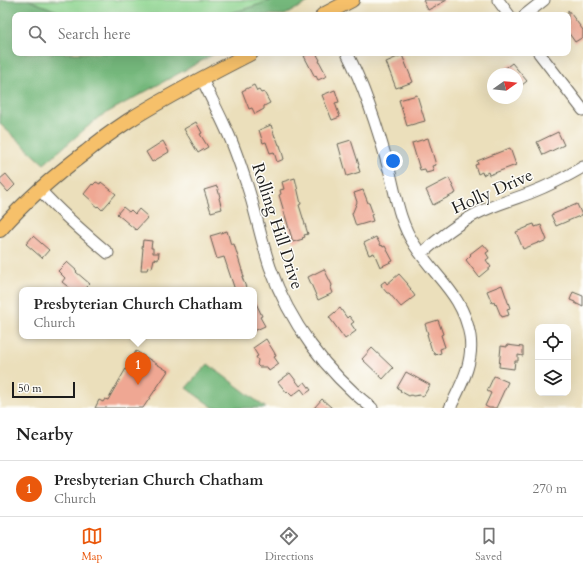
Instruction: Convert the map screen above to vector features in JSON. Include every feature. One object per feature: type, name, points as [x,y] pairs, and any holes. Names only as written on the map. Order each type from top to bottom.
[{"type":"main road","points":[[330,12],[352,0]]},
{"type":"main road","points":[[0,230],[40,190],[79,157],[116,129],[153,106],[245,56]]},
{"type":"street","points":[[498,0],[507,12]]},
{"type":"street","points":[[529,12],[544,0]]},
{"type":"street","points":[[349,56],[362,86],[375,124],[403,221],[410,238],[431,268],[454,295],[462,309],[468,325],[471,352],[465,375],[450,408]]},
{"type":"street","points":[[541,56],[583,110]]},
{"type":"street","name":"Rolling Hill Drive","points":[[202,79],[228,132],[247,186],[270,268],[281,296],[295,321],[318,355],[350,390],[372,408]]},
{"type":"street","name":"Holly Drive","points":[[421,254],[452,229],[477,214],[531,193],[583,167]]},
{"type":"street","points":[[40,190],[52,204],[108,253]]},
{"type":"green space","points":[[0,0],[28,0],[60,12],[12,12],[12,56],[211,56],[99,117],[44,164],[0,124]]},
{"type":"green space","points":[[28,0],[273,0],[234,12],[60,12]]},
{"type":"green space","points":[[273,0],[312,0],[290,12],[234,12]]},
{"type":"green space","points":[[208,364],[266,408],[214,408],[186,388]]},
{"type":"building","points":[[423,0],[447,0],[428,10]]},
{"type":"building","points":[[571,14],[583,30],[583,37],[575,42],[571,36]]},
{"type":"building","points":[[304,56],[318,56],[320,60],[319,61],[327,76],[318,80],[316,76],[315,77]]},
{"type":"building","points":[[402,56],[413,82],[396,88],[386,62]]},
{"type":"building","points":[[512,63],[516,68],[506,68]]},
{"type":"building","points":[[523,76],[527,81],[523,84]]},
{"type":"building","points":[[254,85],[257,91],[259,90],[261,93],[264,92],[270,103],[264,106],[264,109],[255,114],[252,108],[249,109],[242,91]]},
{"type":"building","points":[[335,90],[339,102],[335,103],[340,117],[332,120],[322,95]]},
{"type":"building","points":[[417,95],[425,121],[407,126],[399,100]]},
{"type":"building","points":[[196,122],[202,133],[200,134],[208,147],[198,153],[184,129]]},
{"type":"building","points":[[271,125],[275,137],[280,145],[284,159],[277,162],[274,152],[270,153],[266,142],[263,143],[259,130]]},
{"type":"building","points":[[558,132],[564,145],[543,155],[537,142]]},
{"type":"building","points":[[428,138],[436,165],[432,166],[434,171],[426,173],[425,169],[420,170],[412,143]]},
{"type":"building","points":[[351,140],[360,172],[347,176],[338,144]]},
{"type":"building","points":[[163,141],[169,152],[152,162],[146,152]]},
{"type":"building","points":[[510,148],[516,165],[489,175],[488,172],[483,175],[482,172],[478,174],[475,165],[478,164],[477,161]]},
{"type":"building","points":[[6,174],[15,185],[8,192],[0,183],[0,179]]},
{"type":"building","points":[[295,178],[301,204],[299,205],[308,234],[304,235],[305,237],[302,238],[303,239],[293,242],[279,195],[281,194],[280,190],[284,189],[282,182]]},
{"type":"building","points":[[449,178],[456,193],[433,205],[426,190]]},
{"type":"building","points":[[96,182],[100,184],[101,182],[116,194],[102,210],[92,203],[93,202],[84,194],[92,184],[93,185]]},
{"type":"building","points":[[217,186],[222,209],[211,212],[204,190]]},
{"type":"building","points":[[363,190],[373,214],[371,215],[373,221],[356,226],[352,214],[357,202],[354,193]]},
{"type":"building","points":[[577,204],[582,215],[556,226],[551,215]]},
{"type":"building","points":[[123,207],[129,212],[131,210],[135,214],[139,209],[148,217],[136,230],[117,214]]},
{"type":"building","points":[[534,224],[535,227],[541,225],[547,240],[523,249],[516,232]]},
{"type":"building","points":[[227,231],[231,245],[234,244],[246,287],[234,287],[224,257],[217,259],[210,236]]},
{"type":"building","points":[[33,236],[49,250],[42,258],[26,244]]},
{"type":"building","points":[[376,237],[381,246],[385,246],[393,261],[380,267],[374,253],[369,255],[364,243]]},
{"type":"building","points":[[143,240],[152,241],[151,248],[153,248],[153,253],[159,253],[158,260],[154,259],[152,268],[148,267],[147,270],[141,270]]},
{"type":"building","points":[[483,244],[489,251],[486,253],[489,258],[486,260],[491,267],[479,277],[466,260],[471,255],[470,254]]},
{"type":"building","points":[[67,262],[90,284],[87,287],[68,287],[62,282],[65,278],[58,271]]},
{"type":"building","points":[[324,269],[332,285],[331,288],[333,293],[318,300],[308,277]]},
{"type":"building","points":[[399,274],[408,284],[415,296],[401,307],[389,293],[387,293],[381,284],[385,281],[387,284]]},
{"type":"building","points":[[502,285],[510,308],[507,309],[509,315],[502,317],[496,304],[495,305],[494,302],[492,303],[487,291]]},
{"type":"building","points":[[573,292],[583,296],[583,307],[570,300]]},
{"type":"building","points":[[257,305],[262,316],[260,317],[265,326],[257,330]]},
{"type":"building","points":[[340,308],[347,318],[349,316],[354,322],[351,324],[356,331],[345,339],[329,317]]},
{"type":"building","points":[[438,320],[443,334],[441,335],[445,347],[440,349],[441,353],[435,355],[432,351],[425,324]]},
{"type":"building","points":[[266,339],[276,356],[274,357],[279,364],[269,371],[267,367],[259,367],[257,365],[258,360],[256,357],[258,356],[253,348]]},
{"type":"building","points":[[507,345],[523,347],[523,356],[518,355],[518,361],[515,361],[514,369],[499,367],[501,346],[507,347]]},
{"type":"building","points":[[372,348],[393,368],[383,379],[362,359]]},
{"type":"building","points":[[136,351],[168,371],[143,408],[95,408],[99,400],[103,402],[105,399],[108,400]]},
{"type":"building","points":[[406,372],[430,385],[423,397],[420,395],[409,396],[397,388]]},
{"type":"building","points":[[290,373],[300,386],[305,382],[311,390],[305,394],[301,389],[292,396],[288,392],[287,393],[278,382]]},
{"type":"building","points":[[494,376],[508,382],[496,408],[489,408],[485,406],[491,393],[487,391]]},
{"type":"building","points":[[322,399],[332,408],[314,408]]},
{"type":"place","name":"Presbyterian Church Chatham","points":[[138,385]]}]
